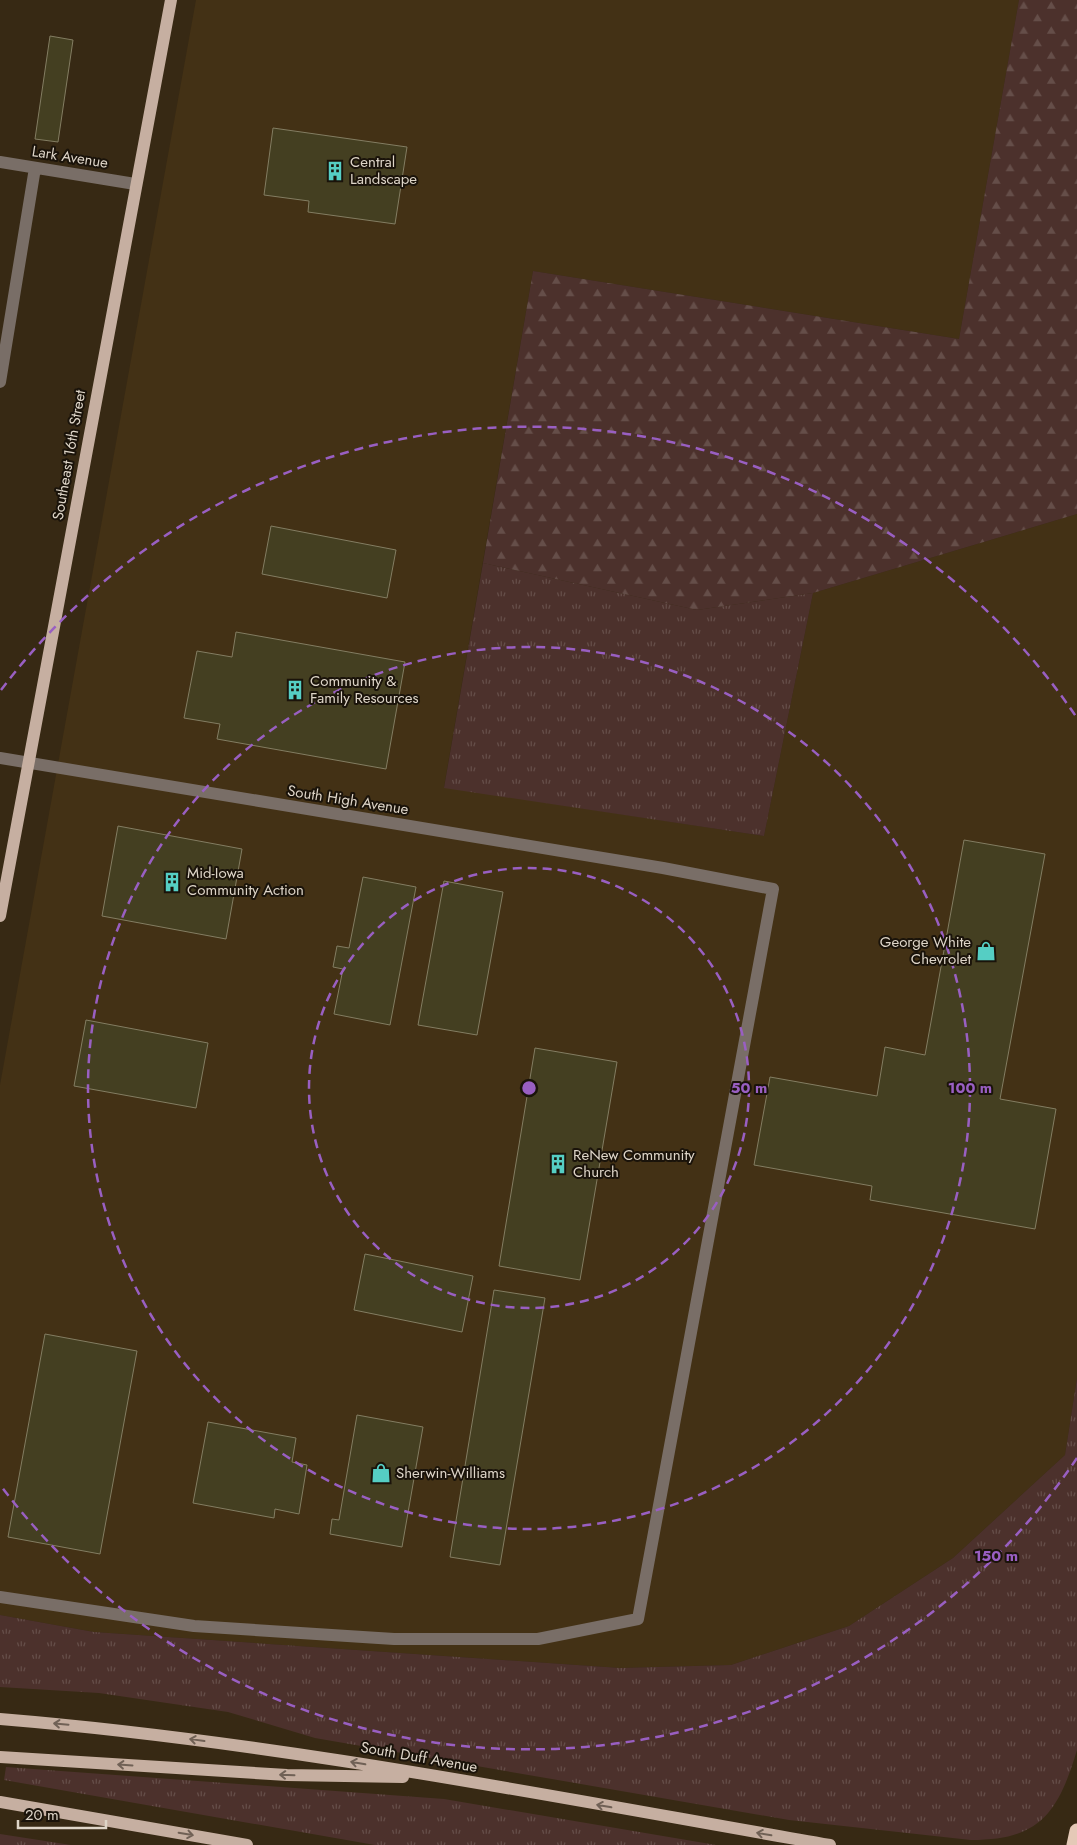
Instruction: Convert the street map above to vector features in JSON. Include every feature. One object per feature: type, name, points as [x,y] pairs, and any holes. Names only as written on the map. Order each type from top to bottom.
[{"type":"highway","points":[[1074,1845],[1077,1831]]},
{"type":"main road","name":"Southeast 16th Street","points":[[0,916],[135,184],[171,0]]},
{"type":"main road","name":"South Duff Avenue","points":[[0,1719],[110,1728],[349,1761],[830,1845]]},
{"type":"main road","points":[[0,1757],[287,1775],[441,1777]]},
{"type":"main road","points":[[0,1802],[247,1845]]},
{"type":"street","name":"Lark Avenue","points":[[0,162],[135,184]]},
{"type":"street","points":[[0,382],[35,168]]},
{"type":"street","name":"South High Avenue","points":[[0,758],[662,868],[773,890],[638,1619],[538,1639],[394,1639],[194,1626],[0,1596]]},
{"type":"shaded area","points":[[196,0],[1019,0],[959,339],[533,271],[444,787],[764,836],[813,593],[1077,514],[1077,1378],[1065,1455],[953,1558],[849,1626],[731,1665],[620,1668],[94,1632],[0,1615],[0,1085]]},
{"type":"green space","points":[[1019,0],[1077,0],[1077,514],[813,593],[697,610],[483,563],[533,271],[959,339]]},
{"type":"green space","points":[[483,563],[697,610],[813,593],[764,836],[444,788]]},
{"type":"green space","points":[[1077,1378],[1077,1750],[1062,1791],[1053,1806],[1043,1819],[1030,1828],[1014,1835],[995,1839],[971,1840],[789,1820],[315,1738],[228,1712],[99,1693],[0,1687],[0,1615],[94,1632],[620,1668],[731,1665],[849,1626],[953,1558],[1065,1455]]},
{"type":"green space","points":[[6,1767],[444,1799],[716,1845],[375,1845],[4,1780]]},
{"type":"green space","points":[[0,1834],[71,1845],[0,1845]]},
{"type":"building","points":[[50,36],[73,40],[58,142],[35,139]]},
{"type":"building","name":"Central Landscape","points":[[273,128],[407,147],[395,224],[308,212],[309,201],[264,195]]},
{"type":"building","points":[[271,526],[396,550],[387,598],[262,574]]},
{"type":"building","name":"Community & Family Resources","points":[[236,632],[405,662],[386,769],[217,739],[220,724],[184,718],[197,651],[232,657]]},
{"type":"building","name":"Mid-Iowa Community Action","points":[[118,826],[242,849],[226,939],[102,916]]},
{"type":"building","name":"George White Chevrolet","points":[[964,840],[1045,854],[1000,1099],[1056,1109],[1035,1229],[870,1200],[872,1186],[754,1165],[770,1077],[877,1096],[885,1047],[925,1055]]},
{"type":"building","points":[[363,877],[416,887],[390,1025],[334,1014],[343,969],[333,967],[337,946],[349,948]]},
{"type":"building","points":[[444,881],[503,892],[477,1035],[418,1025]]},
{"type":"building","points":[[86,1020],[208,1043],[196,1108],[74,1086]]},
{"type":"building","name":"ReNew Community Church","points":[[535,1048],[617,1062],[580,1280],[499,1266]]},
{"type":"building","points":[[365,1254],[473,1276],[462,1332],[354,1310]]},
{"type":"building","points":[[494,1290],[545,1298],[500,1565],[450,1557]]},
{"type":"building","points":[[45,1334],[137,1351],[100,1554],[8,1537]]},
{"type":"building","name":"Sherwin-Williams","points":[[357,1415],[423,1427],[402,1547],[330,1534],[332,1519],[339,1520]]},
{"type":"building","points":[[208,1422],[296,1438],[292,1462],[307,1465],[299,1514],[275,1509],[274,1518],[193,1503]]},
{"type":"place","name":"Central Landscape","points":[[335,171]]},
{"type":"place","name":"Community & Family Resources","points":[[295,690]]},
{"type":"place","name":"Mid-Iowa Community Action","points":[[172,882]]},
{"type":"place","name":"George White Chevrolet","points":[[986,951]]},
{"type":"place","name":"ReNew Community Church","points":[[558,1164]]},
{"type":"place","name":"Sherwin-Williams","points":[[381,1473]]}]
